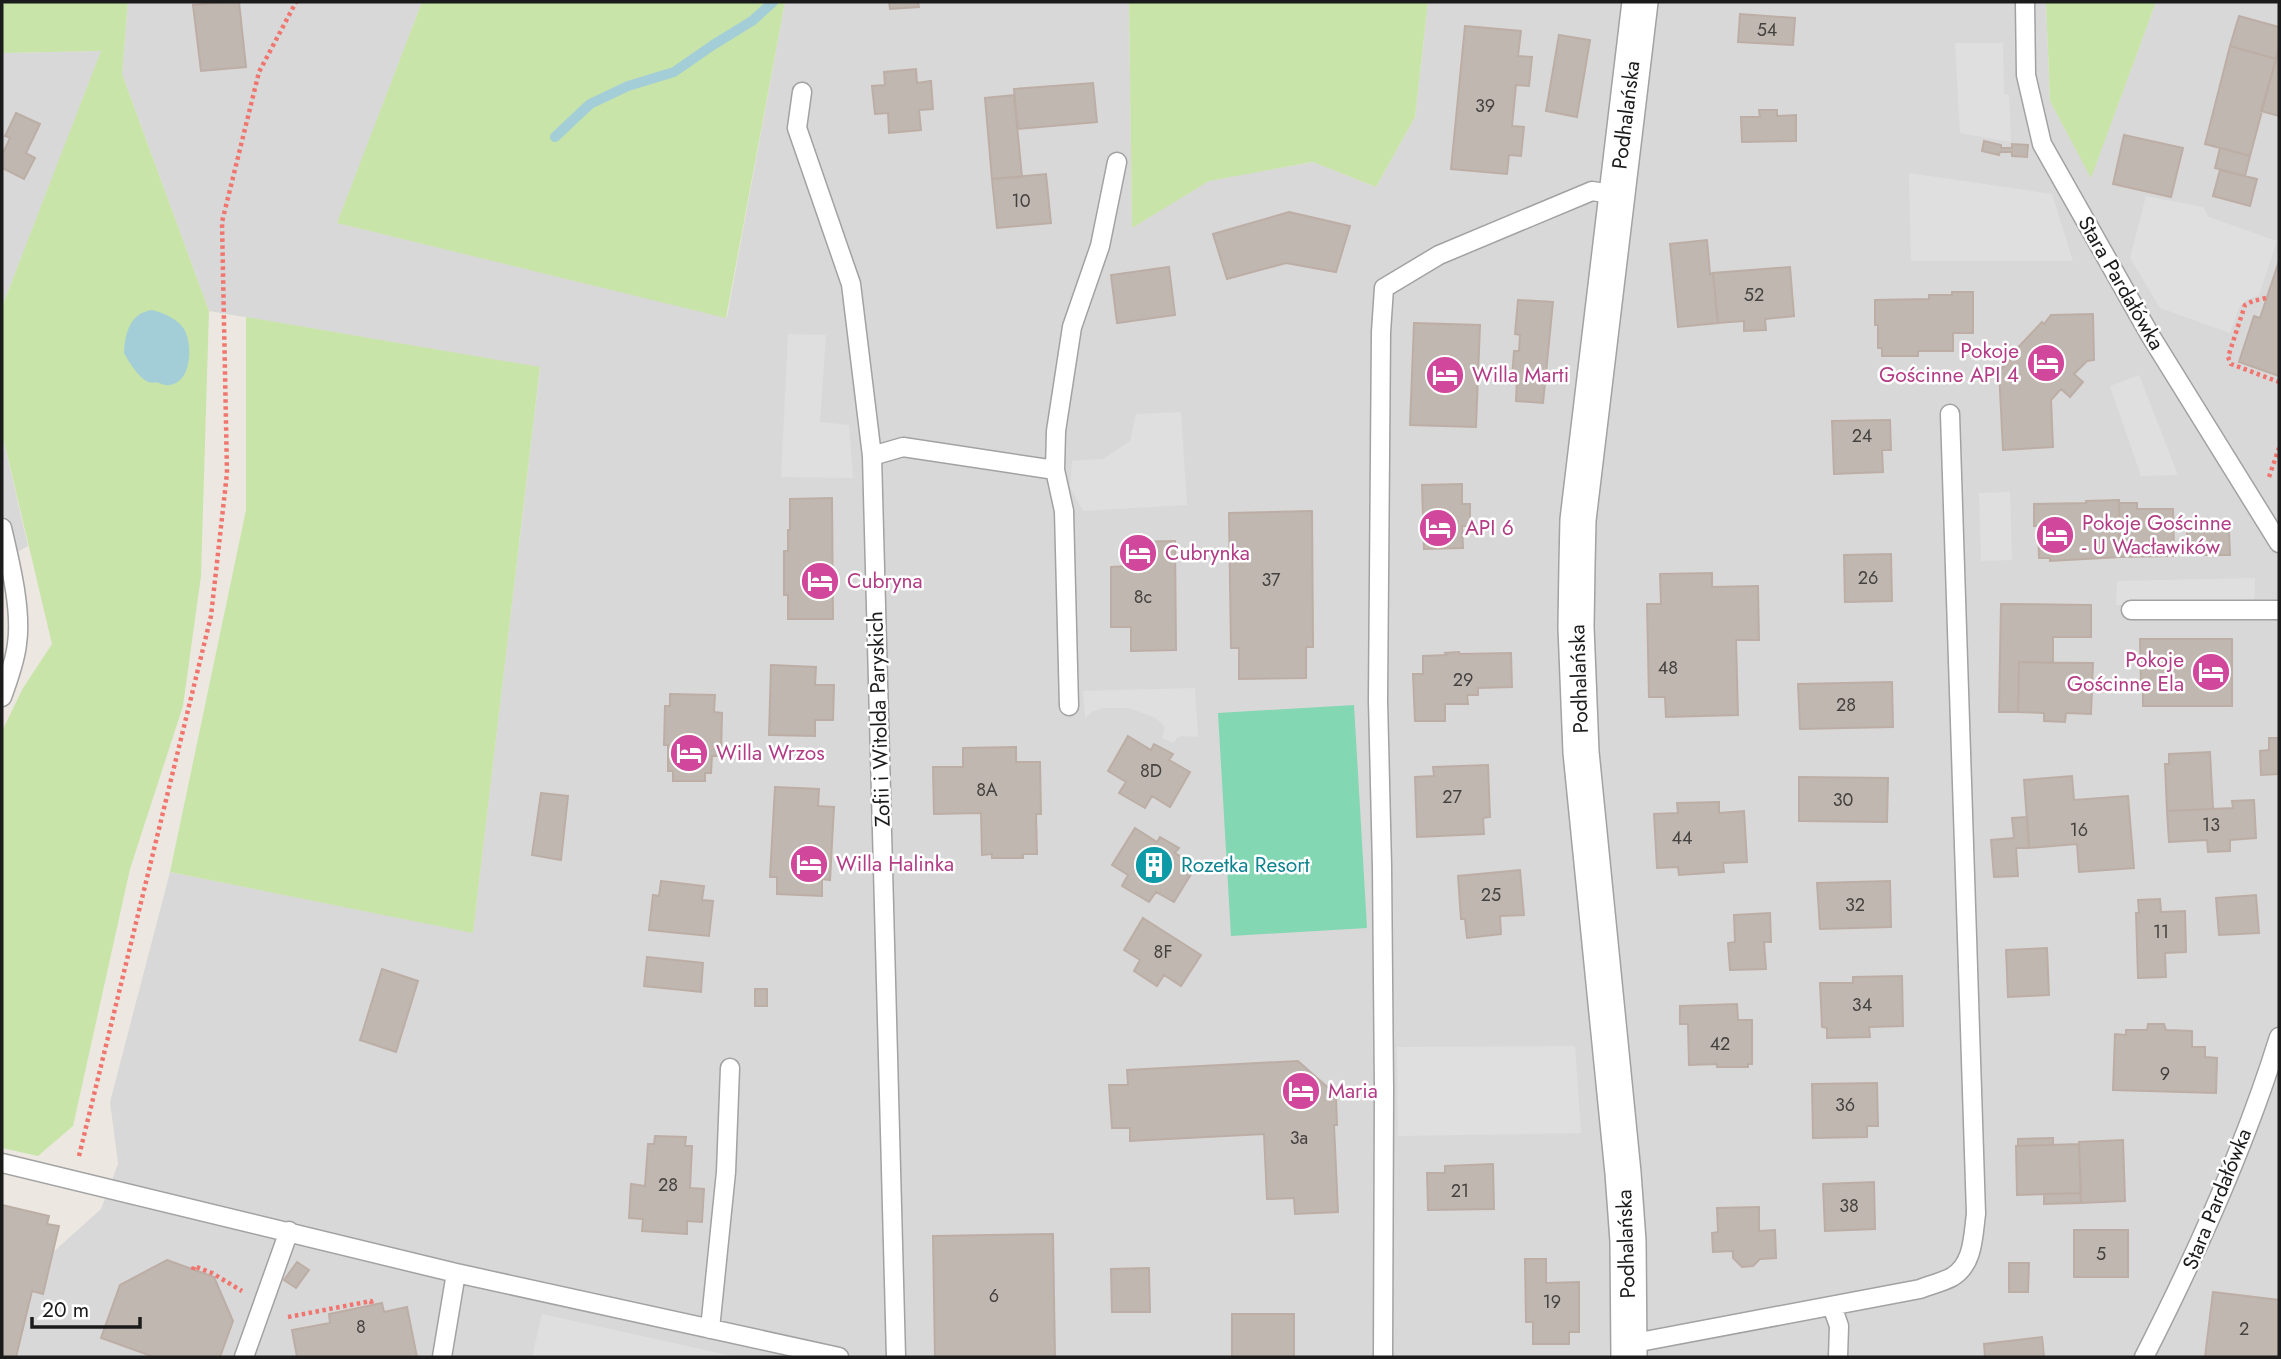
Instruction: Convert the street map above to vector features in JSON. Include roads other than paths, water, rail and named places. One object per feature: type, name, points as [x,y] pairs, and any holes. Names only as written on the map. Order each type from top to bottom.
[{"type":"street","name":"Podhalańska","points":[[1629,1351],[1628,1241],[1581,752],[1577,627],[1578,520],[1640,2]]},
{"type":"lane","name":"Stara Pardałówka","points":[[2025,2],[2026,75],[2042,144],[2150,335],[2279,543]]},
{"type":"lane","name":"Zofii i Witolda Paryskich","points":[[802,92],[797,128],[851,284],[872,456],[896,1357]]},
{"type":"lane","points":[[1069,706],[1064,511],[1055,470],[1056,431],[1072,327],[1100,246],[1116,162]]},
{"type":"lane","points":[[1383,1357],[1384,1090],[1378,687],[1381,332],[1384,288],[1439,255],[1591,191],[1617,195]]},
{"type":"lane","points":[[1629,1351],[1920,1289],[1953,1277],[1965,1266],[1972,1247],[1976,1214],[1950,414]]},
{"type":"lane","points":[[872,456],[903,447],[1055,470]]},
{"type":"lane","points":[[2,528],[10,561],[19,629],[13,664],[2,698]]},
{"type":"lane","points":[[2131,610],[2279,610]]},
{"type":"lane","name":"Stara Pardałówka","points":[[2144,1357],[2189,1269],[2266,1078],[2279,1037]]},
{"type":"lane","points":[[710,1329],[726,1172],[730,1068]]},
{"type":"lane","points":[[2,1163],[456,1273],[839,1357]]},
{"type":"lane","points":[[244,1357],[289,1231]]},
{"type":"lane","points":[[442,1357],[456,1273]]},
{"type":"lane","points":[[1832,1306],[1839,1326],[1838,1357]]},
{"type":"water","points":[[152,310],[174,319],[181,325],[189,344],[189,362],[183,377],[170,385],[144,380],[124,353],[130,325],[138,315]]},
{"type":"waterway","points":[[555,137],[590,104],[628,86],[674,72],[752,21],[773,2]]},
{"type":"place","name":"Pokoje Gościnne API 4","points":[[2046,363]]},
{"type":"place","name":"Willa Marti","points":[[1445,375]]},
{"type":"place","name":"API 6","points":[[1438,528]]},
{"type":"place","name":"Pokoje Gościnne - U Wacławików","points":[[2055,535]]},
{"type":"place","name":"Cubrynka","points":[[1138,553]]},
{"type":"place","name":"Cubryna","points":[[820,581]]},
{"type":"place","name":"Pokoje Gościnne Ela","points":[[2211,672]]},
{"type":"place","name":"Willa Wrzos","points":[[689,753]]},
{"type":"place","name":"Willa Halinka","points":[[809,864]]},
{"type":"place","name":"Rozetka Resort","points":[[1154,865]]},
{"type":"place","name":"Maria","points":[[1301,1091]]}]
